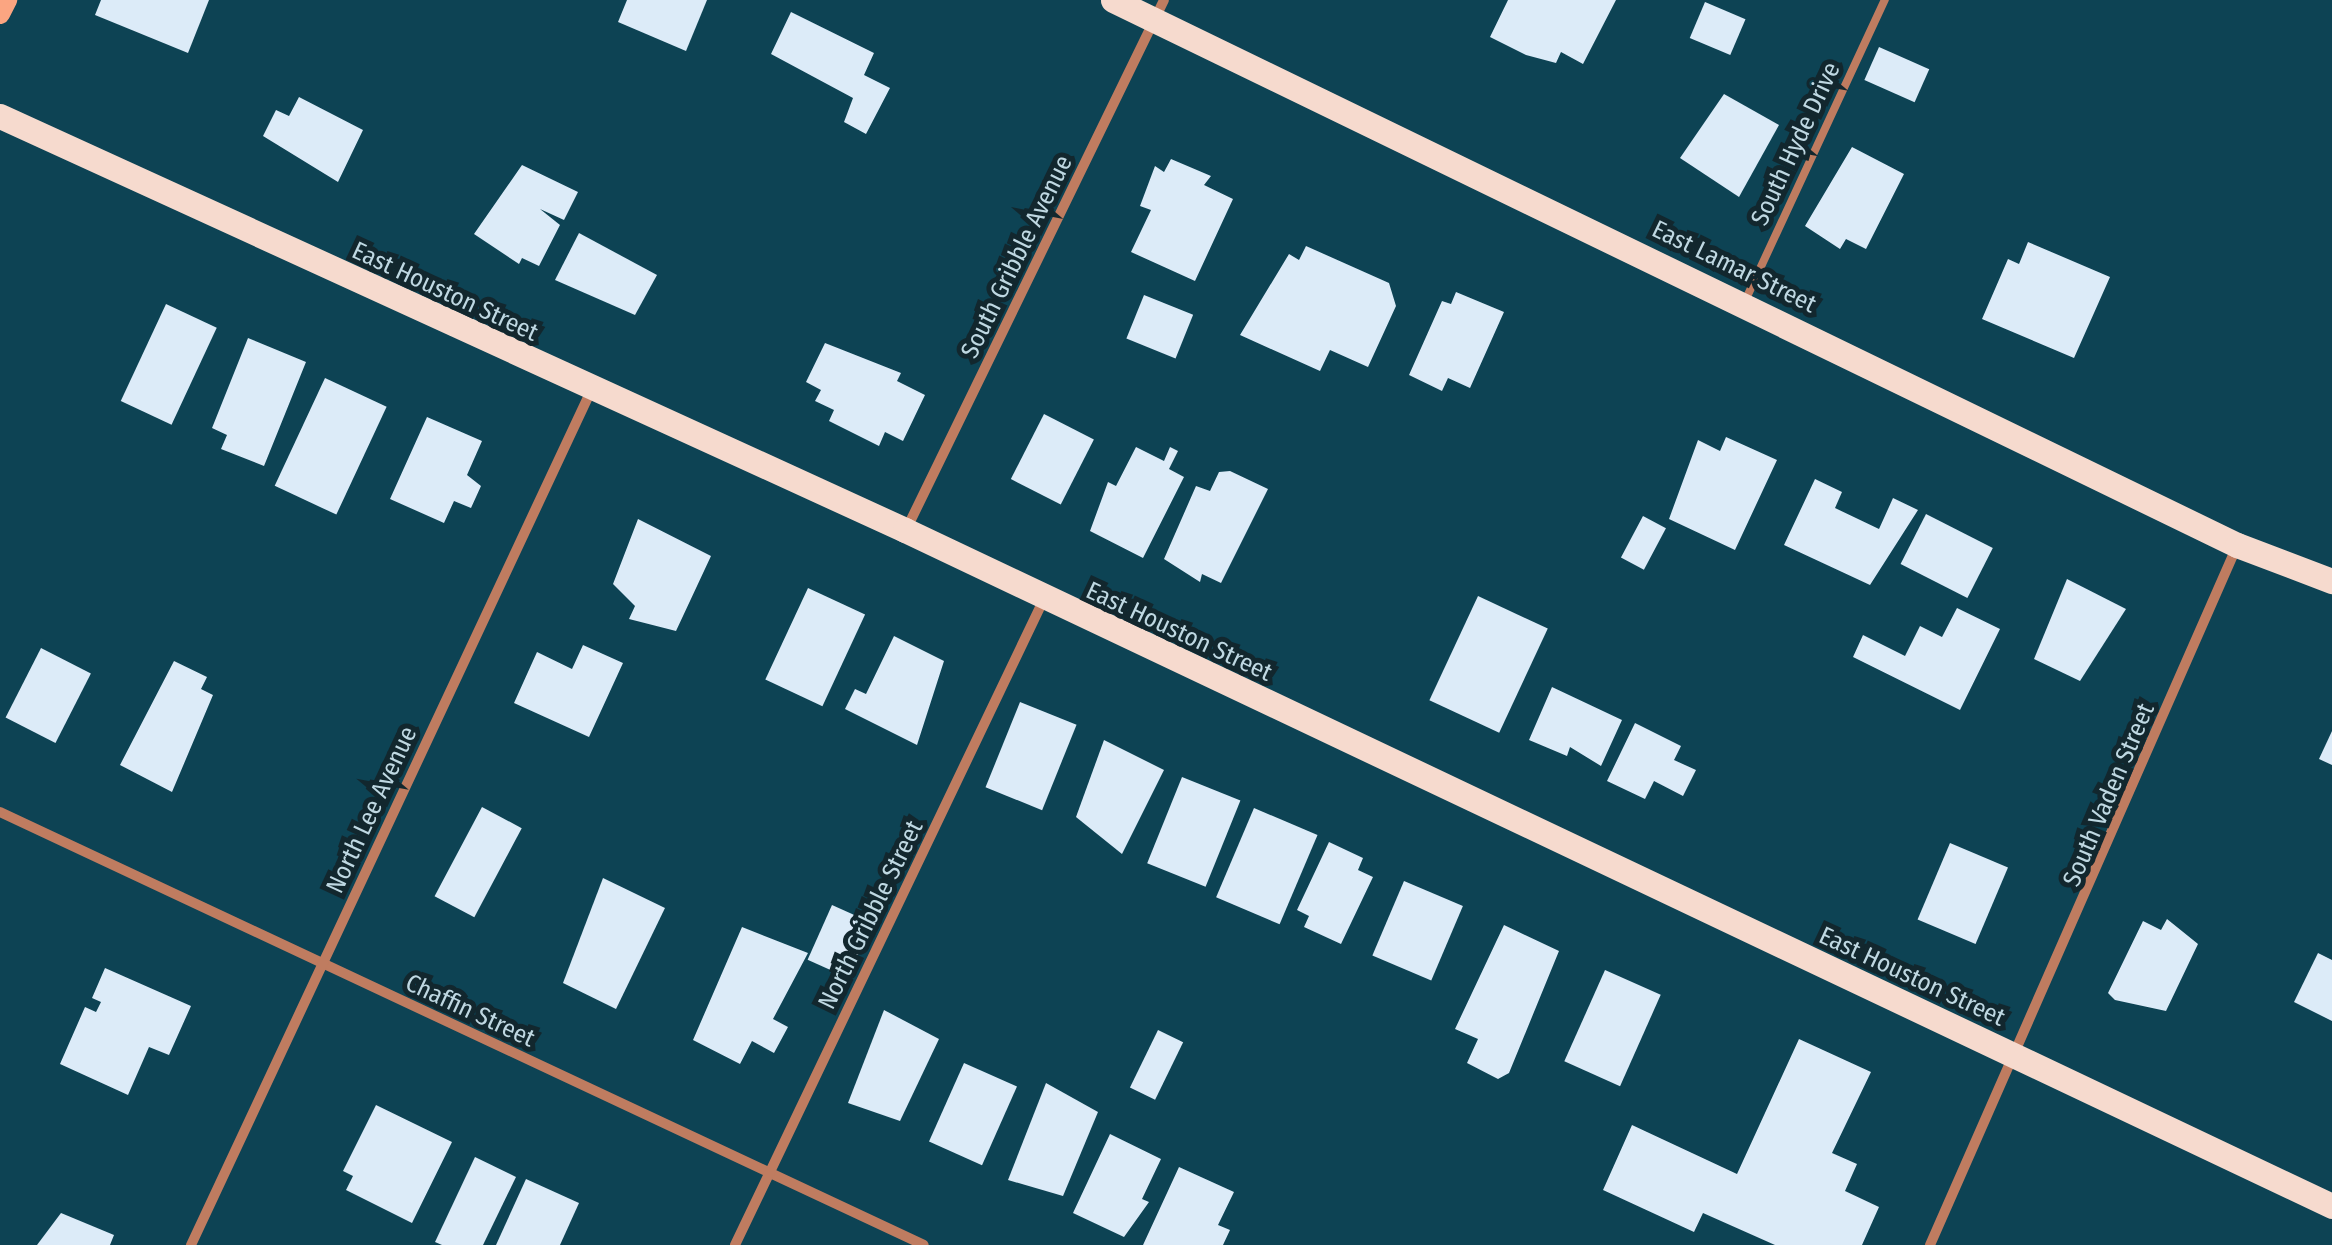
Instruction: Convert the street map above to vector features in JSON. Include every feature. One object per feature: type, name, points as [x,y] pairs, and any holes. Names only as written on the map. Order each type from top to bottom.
[{"type":"main road","points":[[0,14],[7,0]]},
{"type":"main road","name":"East Lamar Street","points":[[1113,0],[1160,9],[1743,305],[2237,545],[2332,581]]},
{"type":"main road","name":"East Houston Street","points":[[0,116],[590,393],[905,530],[1043,602],[2332,1206]]},
{"type":"street","name":"South Gribble Avenue","points":[[905,530],[1160,9]]},
{"type":"street","name":"North Lee Avenue","points":[[191,1245],[590,393]]},
{"type":"street","name":"South Vaden Street","points":[[1930,1245],[2018,1061],[2237,545]]},
{"type":"street","name":"North Gribble Street","points":[[736,1245],[1043,602]]},
{"type":"street","name":"Chaffin Street","points":[[0,812],[924,1245]]},
{"type":"lane","name":"South Hyde Drive","points":[[1743,305],[1885,0]]},
{"type":"building","points":[[101,0],[209,0],[188,53],[95,15]]},
{"type":"building","points":[[627,0],[707,0],[686,51],[618,22]]},
{"type":"building","points":[[1508,0],[1616,0],[1583,64],[1561,52],[1556,63],[1526,55],[1490,37]]},
{"type":"building","points":[[1705,2],[1746,19],[1730,55],[1690,38]]},
{"type":"building","points":[[791,12],[874,53],[864,75],[890,88],[866,134],[844,122],[853,98],[771,54]]},
{"type":"building","points":[[1879,47],[1929,69],[1915,102],[1864,80]]},
{"type":"building","points":[[1724,94],[1779,125],[1739,197],[1680,158]]},
{"type":"building","points":[[299,97],[363,130],[338,182],[263,136],[276,110],[289,116]]},
{"type":"building","points":[[1852,147],[1904,174],[1866,249],[1846,239],[1840,249],[1805,226]]},
{"type":"building","points":[[1171,159],[1211,176],[1204,185],[1233,199],[1195,281],[1131,252],[1151,210],[1140,206],[1155,166],[1164,172]]},
{"type":"building","points":[[522,165],[578,192],[564,220],[540,209],[560,225],[539,266],[522,258],[519,264],[474,234]]},
{"type":"building","points":[[579,233],[657,275],[635,315],[555,280]]},
{"type":"building","points":[[2028,242],[2110,277],[2074,358],[1982,319],[2008,259],[2019,264]]},
{"type":"building","points":[[1306,246],[1389,283],[1396,306],[1368,367],[1330,350],[1320,371],[1240,335],[1289,254],[1299,260]]},
{"type":"building","points":[[1456,292],[1504,312],[1470,388],[1448,378],[1442,391],[1409,375],[1442,301],[1451,304]]},
{"type":"building","points":[[1144,295],[1193,315],[1176,358],[1126,339]]},
{"type":"building","points":[[166,304],[217,328],[172,425],[121,401]]},
{"type":"building","points":[[248,338],[306,362],[264,466],[221,449],[227,435],[212,428]]},
{"type":"building","points":[[825,343],[901,373],[897,381],[925,395],[903,441],[885,432],[879,446],[829,421],[834,410],[815,401],[821,390],[806,382]]},
{"type":"building","points":[[325,378],[387,407],[336,515],[275,486]]},
{"type":"building","points":[[1044,414],[1094,439],[1061,504],[1011,479]]},
{"type":"building","points":[[427,417],[482,441],[467,475],[481,486],[471,508],[454,501],[444,523],[390,499]]},
{"type":"building","points":[[1726,437],[1777,460],[1735,550],[1669,519],[1698,440],[1720,451]]},
{"type":"building","points":[[1136,447],[1164,461],[1170,447],[1178,451],[1169,469],[1184,477],[1143,558],[1090,531],[1108,482],[1116,486]]},
{"type":"building","points":[[1230,471],[1268,489],[1221,583],[1202,574],[1200,582],[1164,559],[1196,486],[1210,491],[1219,472]]},
{"type":"building","points":[[1815,479],[1842,492],[1835,508],[1879,529],[1893,498],[1918,510],[1870,585],[1784,545]]},
{"type":"building","points":[[1926,514],[1993,548],[1967,598],[1901,564]]},
{"type":"building","points":[[1643,516],[1666,528],[1644,570],[1621,557]]},
{"type":"building","points":[[638,519],[711,556],[676,631],[629,619],[635,606],[613,584]]},
{"type":"building","points":[[2067,579],[2126,609],[2080,681],[2034,659]]},
{"type":"building","points":[[808,588],[865,615],[822,706],[765,680]]},
{"type":"building","points":[[1478,596],[1548,629],[1499,733],[1429,700]]},
{"type":"building","points":[[1957,608],[2000,629],[1960,710],[1853,657],[1863,635],[1905,656],[1920,626],[1942,637]]},
{"type":"building","points":[[894,636],[944,661],[917,745],[845,709],[855,689],[866,694]]},
{"type":"building","points":[[583,645],[623,663],[589,737],[514,703],[537,652],[572,669]]},
{"type":"building","points":[[41,648],[91,673],[55,743],[6,717]]},
{"type":"building","points":[[174,661],[207,677],[201,689],[213,695],[172,792],[120,765]]},
{"type":"building","points":[[1552,687],[1622,720],[1601,766],[1570,747],[1567,756],[1529,740]]},
{"type":"building","points":[[1020,702],[1077,725],[1042,810],[986,787]]},
{"type":"building","points":[[1635,723],[1681,746],[1674,760],[1696,770],[1683,796],[1654,781],[1645,799],[1607,781]]},
{"type":"building","points":[[2332,731],[2332,765],[2319,759]]},
{"type":"building","points":[[1104,740],[1164,770],[1122,854],[1076,817]]},
{"type":"building","points":[[1182,777],[1240,801],[1206,887],[1147,863]]},
{"type":"building","points":[[482,807],[522,828],[474,917],[435,896]]},
{"type":"building","points":[[1254,808],[1318,835],[1280,924],[1216,897]]},
{"type":"building","points":[[1329,842],[1363,858],[1358,870],[1373,877],[1341,944],[1304,927],[1309,916],[1297,910]]},
{"type":"building","points":[[1950,843],[2008,868],[1976,944],[1918,919]]},
{"type":"building","points":[[603,878],[665,908],[616,1009],[563,983]]},
{"type":"building","points":[[1404,881],[1463,906],[1431,981],[1372,956]]},
{"type":"building","points":[[832,905],[872,923],[848,978],[808,960]]},
{"type":"building","points":[[2167,919],[2198,944],[2166,1011],[2115,1000],[2108,993],[2143,921],[2161,930]]},
{"type":"building","points":[[1504,925],[1559,951],[1509,1073],[1498,1079],[1467,1063],[1478,1039],[1455,1029]]},
{"type":"building","points":[[742,927],[808,953],[773,1019],[788,1027],[774,1053],[752,1041],[740,1064],[693,1040]]},
{"type":"building","points":[[2318,953],[2332,960],[2332,1021],[2294,1002]]},
{"type":"building","points":[[105,968],[191,1006],[169,1055],[149,1047],[128,1095],[60,1064],[85,1007],[96,1012],[101,1002],[92,998]]},
{"type":"building","points":[[1605,970],[1661,995],[1620,1086],[1564,1061]]},
{"type":"building","points":[[884,1010],[939,1039],[900,1121],[848,1103]]},
{"type":"building","points":[[1158,1030],[1183,1042],[1155,1100],[1130,1088]]},
{"type":"building","points":[[1799,1039],[1871,1072],[1832,1153],[1857,1164],[1845,1191],[1879,1207],[1862,1245],[1775,1245],[1703,1213],[1694,1232],[1603,1190],[1632,1125],[1737,1174]]},
{"type":"building","points":[[964,1063],[1017,1087],[982,1165],[929,1142]]},
{"type":"building","points":[[1046,1083],[1098,1112],[1063,1196],[1008,1180]]},
{"type":"building","points":[[376,1105],[452,1142],[412,1223],[346,1190],[353,1176],[343,1171]]},
{"type":"building","points":[[1110,1134],[1161,1159],[1142,1199],[1149,1202],[1124,1237],[1073,1213]]},
{"type":"building","points":[[475,1157],[516,1177],[483,1245],[442,1245],[435,1242]]},
{"type":"building","points":[[1179,1167],[1234,1192],[1218,1225],[1230,1230],[1223,1245],[1143,1245]]},
{"type":"building","points":[[526,1179],[579,1203],[560,1245],[496,1245]]},
{"type":"building","points":[[61,1213],[114,1235],[110,1245],[37,1245]]}]
